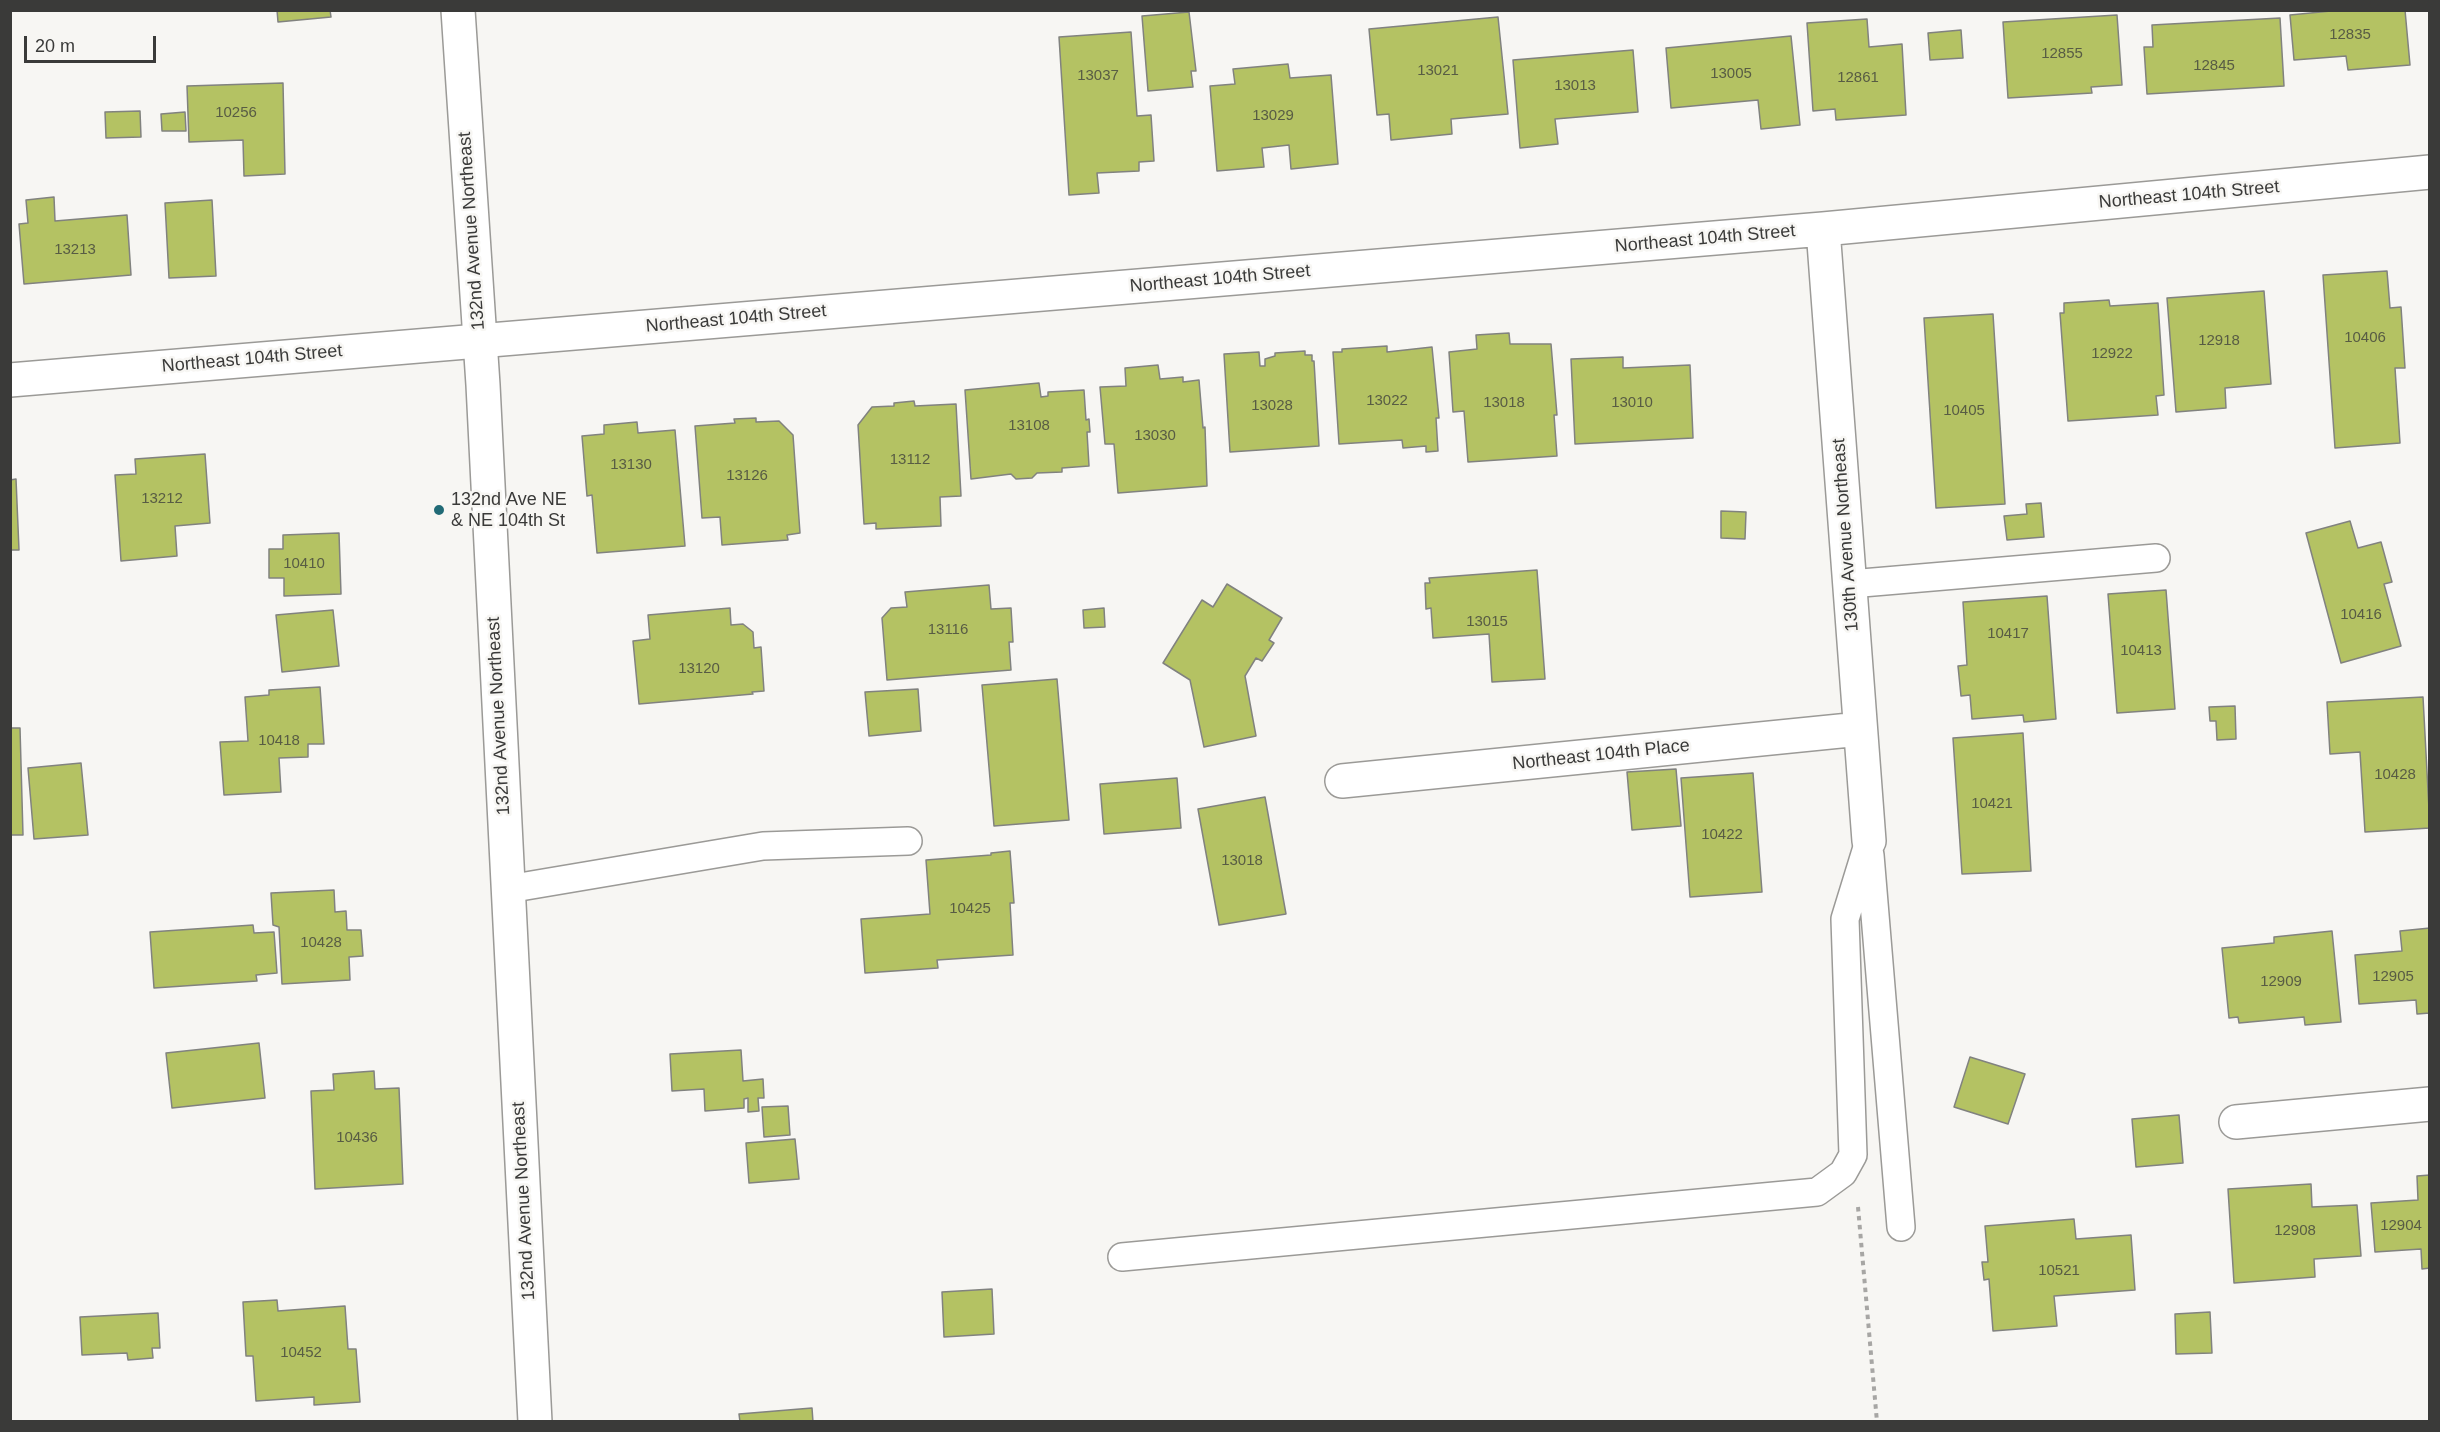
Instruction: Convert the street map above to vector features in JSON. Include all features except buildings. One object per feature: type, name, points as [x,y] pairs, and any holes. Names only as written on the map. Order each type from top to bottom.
[{"type":"street","name":"132nd Avenue Northeast","points":[[458,10],[479,340],[535,1422]]},
{"type":"street","name":"Northeast 104th Street","points":[[10,380],[1823,229],[2430,172]]},
{"type":"street","name":"130th Avenue Northeast","points":[[1823,229],[1869,841]]},
{"type":"street","name":"Northeast 104th Place","points":[[1342,781],[1860,729]]},
{"type":"street","points":[[2236,1122],[2430,1104]]},
{"type":"lane","points":[[1850,584],[2156,558]]},
{"type":"lane","points":[[508,889],[763,846],[908,841]]},
{"type":"lane","points":[[1869,841],[1901,1227]]},
{"type":"lane","points":[[1122,1257],[1817,1191],[1843,1173],[1853,1155],[1845,919],[1869,841]]},
{"type":"path","points":[[1857,1197],[1877,1422]]},
{"type":"place","name":"132nd Ave NE & NE 104th St","points":[[439,510]]}]
